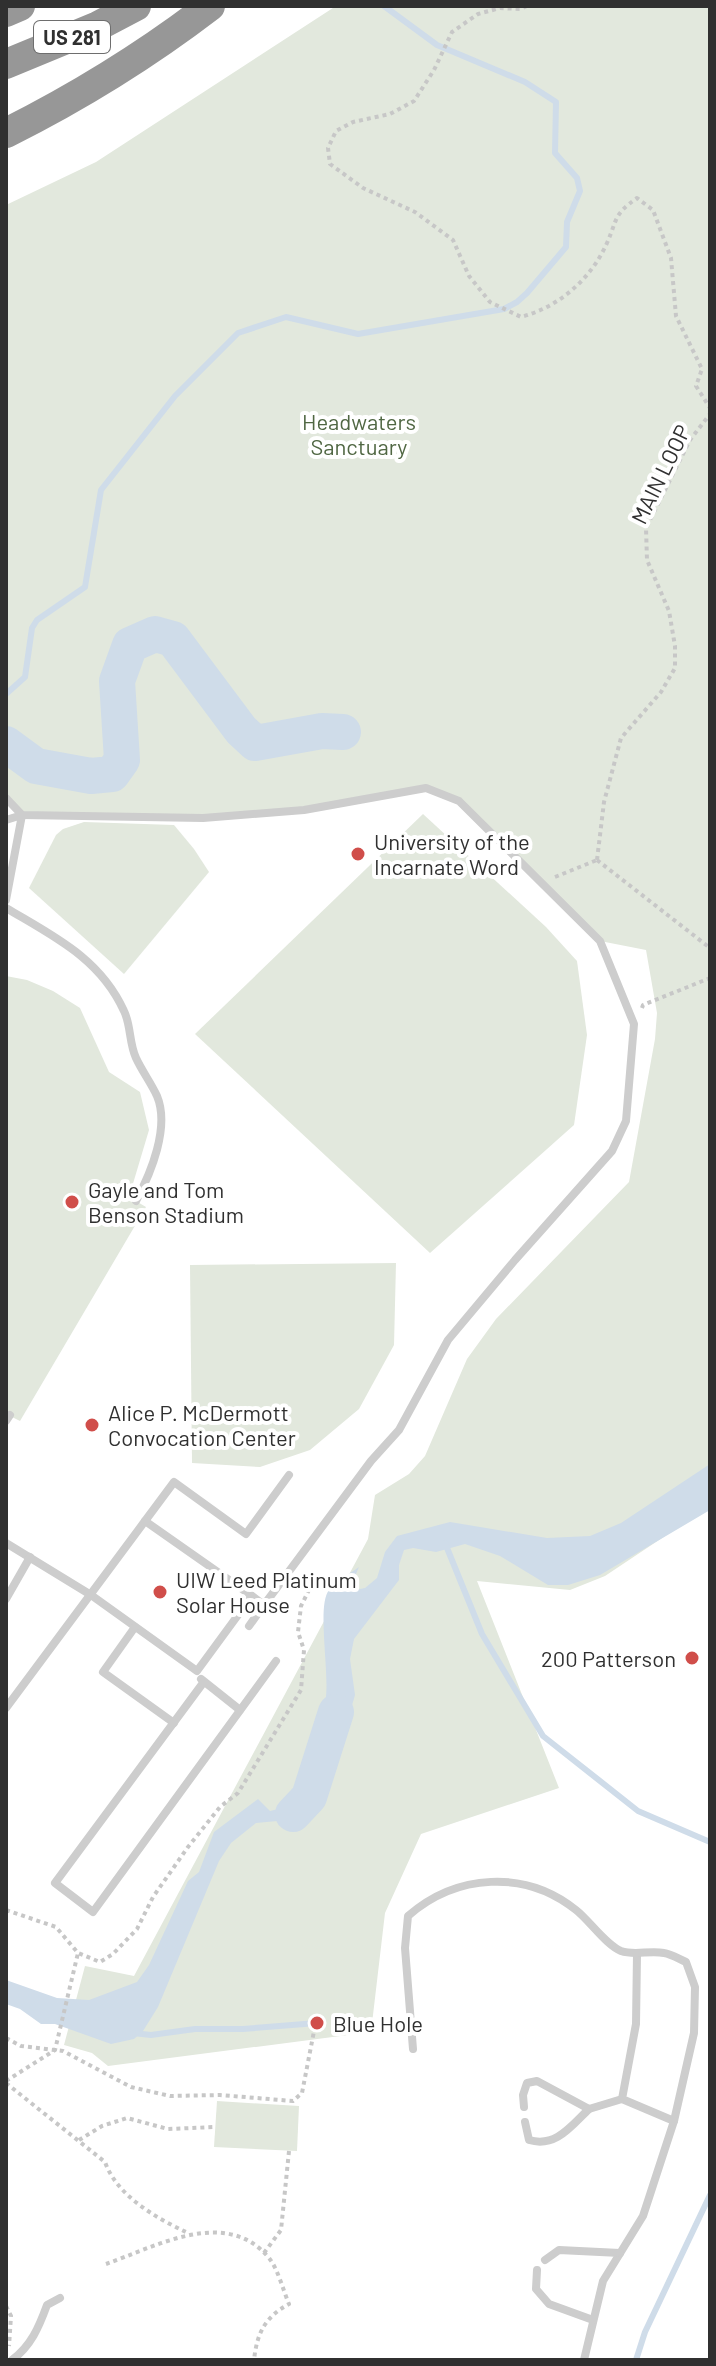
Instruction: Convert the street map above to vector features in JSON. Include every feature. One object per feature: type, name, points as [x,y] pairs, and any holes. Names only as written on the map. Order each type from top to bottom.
[{"type":"highway","name":"US 281","points":[[6,12],[20,6]]},
{"type":"highway","name":"US 281","points":[[6,64],[98,26],[136,6]]},
{"type":"highway","points":[[6,133],[51,111],[156,47],[210,6]]},
{"type":"lane","points":[[6,820],[22,815],[203,818],[304,810],[426,788],[459,801],[600,941],[634,1024],[626,1121],[612,1151],[448,1340],[399,1430],[371,1461],[249,1626]]},
{"type":"lane","points":[[6,798],[22,815]]},
{"type":"lane","points":[[6,900],[22,815]]},
{"type":"lane","points":[[6,908],[79,952],[109,985],[126,1013],[135,1055],[158,1098],[161,1130],[145,1183],[136,1201]]},
{"type":"lane","points":[[6,1708],[174,1482],[246,1534],[289,1475]]},
{"type":"lane","points":[[145,1521],[264,1605]]},
{"type":"lane","points":[[7,1547],[30,1557],[91,1595],[197,1671],[203,1683],[240,1710]]},
{"type":"lane","points":[[6,1599],[30,1557]]},
{"type":"lane","points":[[197,1671],[252,1596]]},
{"type":"lane","points":[[135,1627],[103,1672],[174,1723]]},
{"type":"lane","points":[[203,1683],[55,1883],[93,1912],[276,1661]]},
{"type":"lane","points":[[413,2049],[405,1948],[408,1916],[423,1902],[485,1880],[537,1886],[574,1908],[619,1950],[637,1954],[663,1953],[686,1962],[695,1987],[694,2033],[674,2121],[643,2216],[603,2281],[584,2360]]},
{"type":"lane","points":[[622,2099],[636,2024],[637,1954]]},
{"type":"lane","points":[[524,2107],[523,2095],[527,2083],[537,2081],[589,2109]]},
{"type":"lane","points":[[525,2122],[529,2140],[540,2143],[554,2141],[589,2109],[622,2099],[674,2121]]},
{"type":"lane","points":[[545,2260],[559,2250],[620,2253]]},
{"type":"lane","points":[[537,2270],[536,2289],[549,2304],[593,2320]]},
{"type":"lane","points":[[12,2360],[24,2351],[38,2330],[47,2305],[60,2298]]},
{"type":"path","points":[[527,6],[478,14],[452,32],[434,70],[414,101],[390,114],[353,122],[336,131],[328,148],[330,164],[363,188],[415,212],[453,240],[469,276],[490,302],[521,317],[542,312],[588,275],[607,243],[618,211],[637,198],[653,210],[671,258],[676,316],[702,369],[696,386],[710,408]]},
{"type":"path","name":"MAIN LOOP","points":[[597,860],[604,802],[621,738],[661,692],[675,668],[669,611],[647,560],[646,528],[690,440],[710,414]]},
{"type":"path","points":[[546,887],[555,876],[597,860],[710,948]]},
{"type":"path","points":[[634,1024],[643,1005],[710,978]]},
{"type":"path","points":[[6,1910],[56,1927],[78,1953],[100,1962],[113,1954],[137,1929],[153,1897],[188,1847],[220,1807],[238,1793],[301,1690],[304,1650],[298,1632],[301,1606],[311,1586],[303,1553]]},
{"type":"path","points":[[78,1953],[55,2050],[6,2082],[105,2162],[110,2179],[122,2191],[169,2224],[190,2234]]},
{"type":"path","points":[[6,2038],[21,2046],[55,2050],[131,2087],[170,2096],[220,2095],[293,2101],[302,2093],[315,2026]]},
{"type":"path","points":[[79,2140],[102,2126],[127,2118],[168,2129],[215,2127]]},
{"type":"path","points":[[264,2253],[281,2230],[289,2151]]},
{"type":"path","points":[[106,2264],[206,2230],[240,2236],[270,2258],[289,2304],[273,2313],[261,2329],[254,2360]]},
{"type":"path","points":[[6,2306],[11,2316],[9,2348]]},
{"type":"green space","name":"Headwaters Sanctuary","points":[[336,6],[710,6],[710,1506],[605,1576],[570,1590],[477,1581],[559,1788],[421,1834],[385,1913],[371,2032],[108,2066],[92,2053],[64,2045],[85,1966],[134,1976],[368,1539],[375,1495],[409,1474],[425,1456],[467,1359],[496,1319],[629,1182],[655,1039],[657,1013],[646,950],[600,941],[459,801],[426,788],[304,810],[203,818],[22,815],[6,798],[6,205],[96,162]]},
{"type":"green space","points":[[423,814],[546,927],[577,961],[587,1035],[574,1125],[430,1253],[195,1034]]},
{"type":"green space","points":[[84,822],[174,825],[209,872],[124,974],[29,888],[56,835],[63,829]]},
{"type":"green space","name":"Gayle and Tom Benson Stadium","points":[[6,976],[27,980],[53,991],[80,1008],[109,1072],[140,1092],[149,1130],[129,1197],[146,1207],[20,1421],[6,1414]]},
{"type":"green space","points":[[396,1263],[394,1345],[359,1409],[310,1450],[260,1467],[192,1463],[190,1265]]},
{"type":"green space","points":[[217,2101],[299,2106],[297,2151],[214,2147]]},
{"type":"water","points":[[710,1464],[710,1510],[600,1575],[568,1585],[548,1585],[500,1556],[465,1544],[436,1552],[413,1548],[404,1550],[399,1565],[399,1580],[354,1639],[350,1659],[355,1695],[336,1761],[315,1806],[299,1819],[256,1823],[231,1843],[219,1861],[158,2007],[143,2031],[134,2039],[111,2044],[55,2024],[41,2024],[20,2009],[6,2004],[6,1980],[57,1998],[89,2000],[137,1982],[149,1965],[188,1881],[199,1872],[214,1832],[258,1799],[270,1811],[291,1806],[324,1764],[318,1749],[311,1745],[324,1708],[326,1692],[325,1598],[332,1587],[359,1567],[352,1583],[355,1590],[365,1588],[377,1578],[385,1552],[397,1536],[450,1522],[547,1538],[590,1536],[621,1523]]},
{"type":"waterway","points":[[6,694],[25,677],[32,628],[37,620],[85,587],[101,490],[175,396],[238,333],[286,317],[358,334],[504,309],[527,293],[566,247],[567,222],[580,191],[577,178],[555,153],[556,102],[525,82],[437,45],[384,6]]},
{"type":"waterway","points":[[6,744],[36,766],[91,776],[112,774],[122,760],[117,681],[130,645],[155,634],[173,639],[241,730],[255,743],[322,731],[343,732]]},
{"type":"waterway","points":[[445,1543],[482,1634],[543,1736],[638,1811],[710,1842]]},
{"type":"waterway","points":[[293,1814],[309,1797],[336,1712]]},
{"type":"waterway","points":[[133,2033],[151,2035],[195,2029],[317,2023]]},
{"type":"waterway","points":[[636,2360],[645,2332],[710,2195]]},
{"type":"place","name":"University of the Incarnate Word","points":[[358,854]]},
{"type":"place","name":"Gayle and Tom Benson Stadium","points":[[72,1202]]},
{"type":"place","name":"Alice P. McDermott Convocation Center","points":[[92,1425]]},
{"type":"place","name":"UIW Leed Platinum Solar House","points":[[160,1592]]},
{"type":"place","name":"200 Patterson","points":[[692,1658]]},
{"type":"place","name":"Blue Hole","points":[[317,2023]]}]
